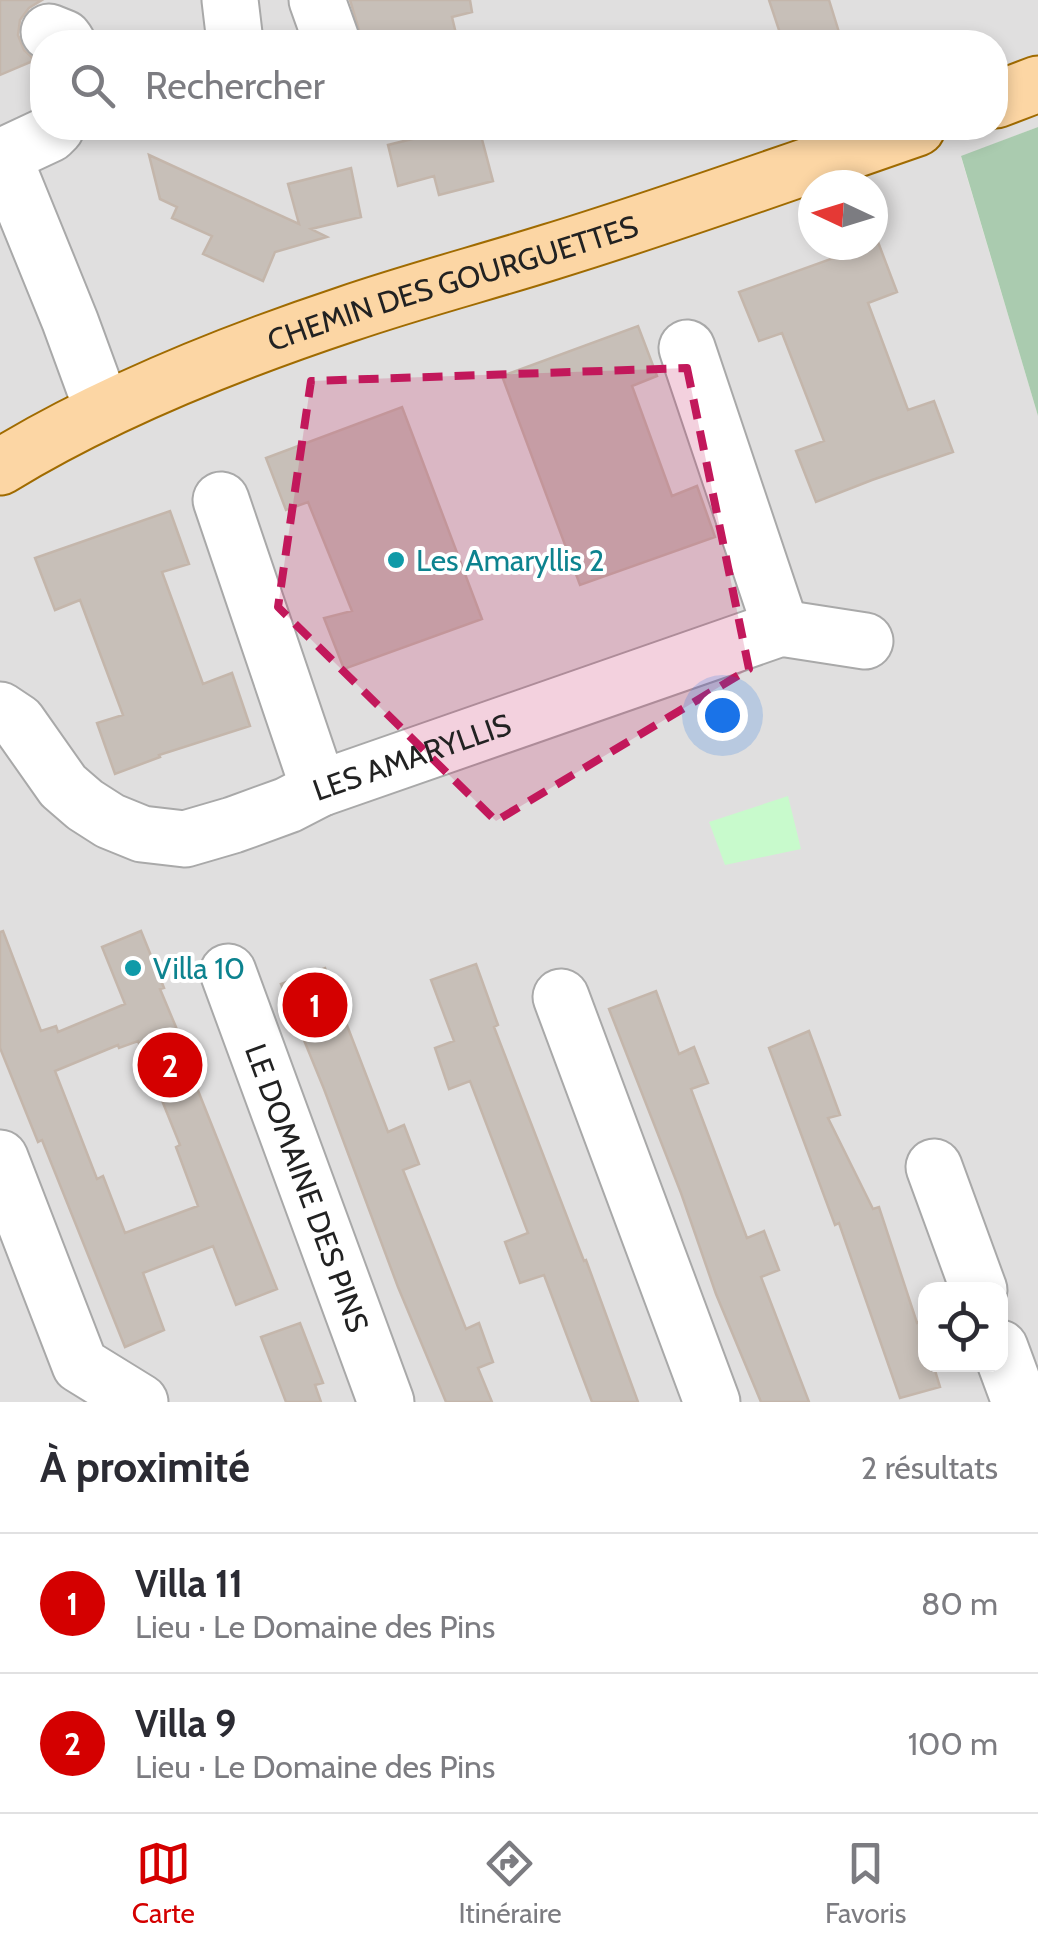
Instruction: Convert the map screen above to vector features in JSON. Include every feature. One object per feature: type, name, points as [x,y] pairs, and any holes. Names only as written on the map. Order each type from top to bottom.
[{"type":"main road","points":[[1008,95],[1038,84]]},
{"type":"main road","name":"CHEMIN DES GOURGUETTES","points":[[0,467],[103,411],[346,314],[608,234],[882,140]]},
{"type":"street","points":[[230,0],[234,30]]},
{"type":"street","points":[[317,0],[328,30]]},
{"type":"street","points":[[37,140],[3,156],[103,411]]},
{"type":"street","points":[[686,348],[781,628]]},
{"type":"street","points":[[221,500],[319,789]]},
{"type":"street","name":"LES AMARYLLIS","points":[[0,710],[18,722],[64,786],[85,806],[142,834],[185,838],[233,826],[319,789],[781,628],[865,641]]},
{"type":"street","name":"LE DOMAINE DES PINS","points":[[228,972],[386,1402]]},
{"type":"street","points":[[561,997],[712,1402]]},
{"type":"street","points":[[0,1158],[80,1364],[136,1400]]},
{"type":"street","points":[[934,1167],[976,1282]]},
{"type":"street","points":[[1008,1370],[1020,1402]]},
{"type":"highlighted area","points":[[687,368],[749,669],[496,821],[278,607],[311,381]]},
{"type":"shaded area","points":[[0,0],[1038,0],[1038,127],[1008,139],[1008,30],[30,30],[30,140],[1005,140],[961,157],[1038,416],[1038,1402],[0,1402]]},
{"type":"green space","points":[[1038,127],[1038,416],[961,156]]},
{"type":"green space","points":[[788,796],[801,849],[725,865],[709,822]]},
{"type":"building","points":[[0,0],[42,0],[20,20],[18,35],[30,62],[0,75]]},
{"type":"building","points":[[350,0],[470,0],[472,12],[452,17],[455,30],[359,30]]},
{"type":"building","points":[[769,0],[829,0],[838,30],[779,30]]},
{"type":"building","points":[[408,140],[482,140],[493,181],[439,195],[434,176],[398,186],[388,145]]},
{"type":"building","points":[[149,155],[299,224],[288,184],[351,168],[361,217],[311,229],[327,237],[275,252],[263,281],[203,254],[212,236],[172,218],[177,207],[160,199]]},
{"type":"building","points":[[828,260],[885,260],[897,292],[868,303],[908,410],[934,401],[953,452],[816,502],[796,451],[824,441],[782,333],[759,341],[739,292]]},
{"type":"building","name":"Les Amaryllis 2","points":[[638,326],[657,376],[632,386],[672,496],[697,486],[715,537],[580,585],[502,376]]},
{"type":"building","name":"Les Amaryllis 2","points":[[402,407],[482,619],[344,669],[324,618],[352,611],[308,502],[286,510],[266,458]]},
{"type":"building","points":[[170,511],[189,564],[162,572],[203,684],[232,673],[250,726],[159,755],[115,774],[97,723],[123,715],[80,600],[55,610],[35,558]]},
{"type":"building","points":[[3,931],[41,1031],[56,1026],[58,1032],[125,1004],[102,947],[141,931],[164,988],[160,989],[199,1082],[195,1083],[277,1289],[236,1305],[213,1246],[143,1273],[164,1330],[125,1347],[42,1140],[38,1142],[0,1048]],"holes":[[[138,1041],[180,1145],[176,1147],[198,1206],[125,1233],[103,1176],[97,1179],[55,1071],[118,1045],[119,1048]]]},
{"type":"building","points":[[476,964],[498,1025],[494,1027],[638,1402],[592,1402],[544,1275],[520,1283],[505,1242],[528,1233],[470,1081],[449,1089],[435,1048],[454,1041],[431,980]]},
{"type":"building","points":[[325,968],[388,1132],[404,1125],[419,1164],[403,1170],[466,1329],[479,1323],[493,1362],[478,1368],[492,1402],[446,1402],[281,984]]},
{"type":"building","points":[[656,991],[679,1054],[694,1047],[708,1083],[691,1089],[747,1238],[764,1231],[779,1270],[761,1277],[809,1402],[761,1402],[716,1294],[609,1009]]},
{"type":"building","points":[[809,1031],[840,1115],[828,1118],[873,1209],[879,1207],[918,1323],[918,1372],[935,1372],[940,1387],[900,1398],[839,1223],[835,1225],[769,1048]]},
{"type":"building","points":[[300,1323],[323,1383],[315,1385],[321,1402],[286,1402],[261,1337]]},
{"type":"place","name":"Les Amaryllis 2","points":[[396,560]]},
{"type":"place","name":"Villa 10","points":[[133,968]]},
{"type":"place","name":"Villa 11","points":[[315,1005]]},
{"type":"place","name":"Villa 9","points":[[170,1065]]}]
